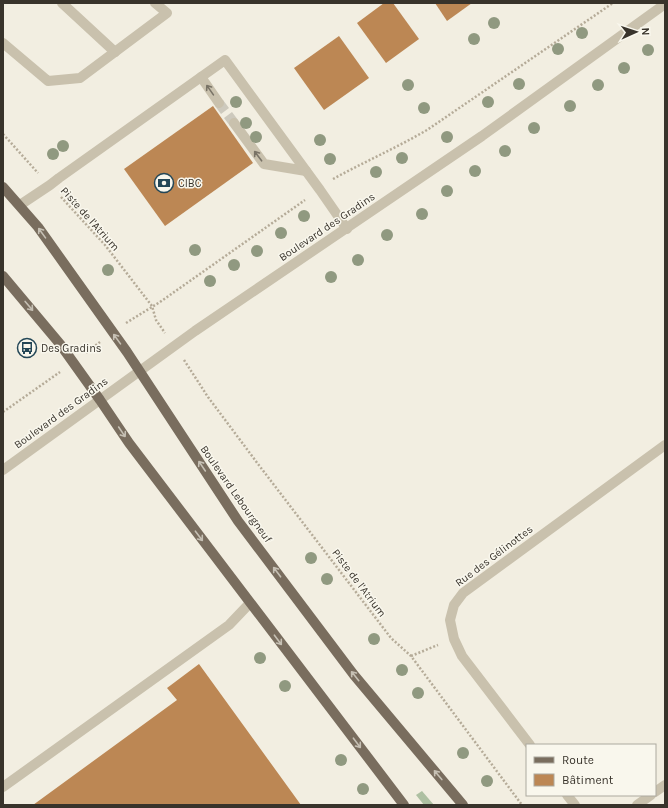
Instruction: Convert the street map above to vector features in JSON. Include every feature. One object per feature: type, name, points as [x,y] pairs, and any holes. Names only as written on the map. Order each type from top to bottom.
[{"type":"main road","name":"Boulevard Lebourgneuf","points":[[3,187],[38,227],[113,333],[238,521],[354,675],[464,805]]},
{"type":"main road","points":[[3,276],[50,331],[129,443],[404,805]]},
{"type":"street","points":[[62,3],[115,52]]},
{"type":"street","points":[[3,43],[48,81],[80,78],[167,13],[155,3]]},
{"type":"street","name":"Boulevard des Gradins","points":[[3,470],[195,331],[482,136],[665,4]]},
{"type":"street","points":[[20,206],[225,60],[347,229]]},
{"type":"street","points":[[201,77],[219,103]]},
{"type":"street","points":[[234,124],[264,164],[306,171]]},
{"type":"street","name":"Rue des Gélinottes","points":[[529,744],[462,656],[454,639],[450,620],[454,605],[463,592],[665,445]]},
{"type":"street","points":[[3,786],[229,625],[250,603]]},
{"type":"street","points":[[656,791],[665,785]]},
{"type":"street","points":[[568,796],[575,805]]},
{"type":"street","points":[[637,805],[650,796]]},
{"type":"path","points":[[3,412],[113,333],[160,302],[320,190],[333,179],[370,158],[404,143],[427,130],[613,3]]},
{"type":"path","name":"Piste de l'Atrium","points":[[3,134],[105,245],[152,306],[156,320]]},
{"type":"path","name":"Piste de l'Atrium","points":[[189,367],[208,397],[386,632],[411,656],[522,805]]},
{"type":"path","points":[[411,656],[454,639]]},
{"type":"green space","points":[[422,791],[434,805],[424,805],[416,795]]},
{"type":"building","points":[[384,3],[393,3],[419,39],[386,63],[357,23]]},
{"type":"building","points":[[435,3],[472,3],[447,21]]},
{"type":"building","points":[[339,36],[369,78],[324,110],[294,68]]},
{"type":"building","points":[[213,106],[253,163],[165,226],[124,169]]},
{"type":"building","points":[[199,664],[301,805],[33,805],[177,700],[167,688]]},
{"type":"tunnel","points":[[219,103],[234,123]]},
{"type":"place","name":"CIBC","points":[[164,183]]},
{"type":"place","name":"Des Gradins","points":[[27,348]]}]
